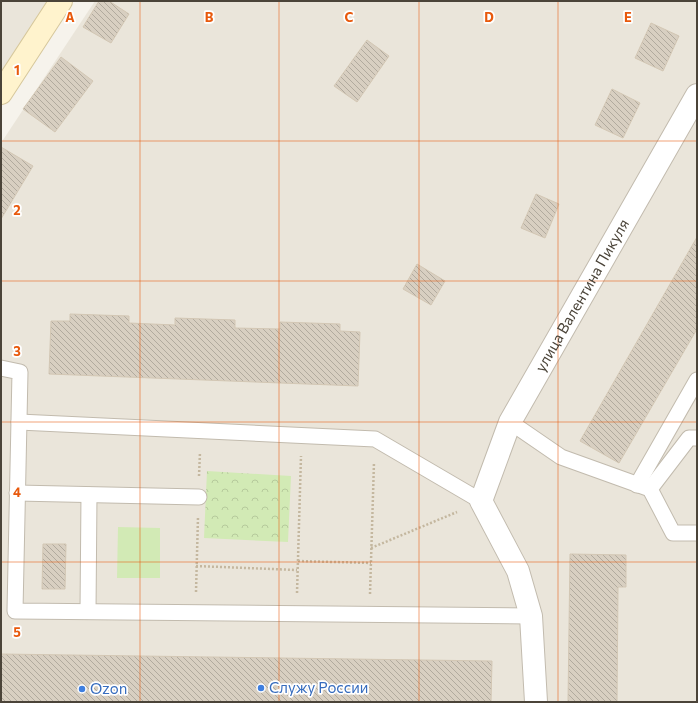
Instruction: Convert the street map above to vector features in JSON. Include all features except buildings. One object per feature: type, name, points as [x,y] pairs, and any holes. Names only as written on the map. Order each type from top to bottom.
[{"type":"street","points":[[1,93],[61,1]]},
{"type":"street","name":"улица Валентина Пикуля","points":[[481,501],[510,422],[697,95]]},
{"type":"street","points":[[481,501],[518,571],[531,616],[536,702]]},
{"type":"lane","points":[[1,368],[20,372],[15,610],[531,616]]},
{"type":"lane","points":[[644,487],[697,380]]},
{"type":"lane","points":[[19,422],[374,439],[481,501]]},
{"type":"lane","points":[[510,422],[561,457],[644,487],[673,533],[697,533]]},
{"type":"lane","points":[[644,487],[690,438],[697,438]]},
{"type":"lane","points":[[17,493],[199,497]]},
{"type":"lane","points":[[88,611],[89,495]]},
{"type":"path","points":[[195,612],[201,431]]},
{"type":"path","points":[[296,613],[302,436]]},
{"type":"path","points":[[369,614],[374,439]]},
{"type":"path","points":[[371,548],[481,501]]},
{"type":"path","points":[[298,561],[371,564]]},
{"type":"path","points":[[196,566],[297,570]]},
{"type":"shaded area","points":[[1,1],[51,1],[1,79]]},
{"type":"shaded area","points":[[95,1],[697,1],[697,702],[1,702],[1,143]]},
{"type":"green space","points":[[207,471],[291,476],[288,542],[204,538]]},
{"type":"green space","points":[[118,527],[160,528],[160,578],[117,578]]},
{"type":"place","name":"Служу России","points":[[261,688]]},
{"type":"place","name":"Ozon","points":[[82,689]]}]
